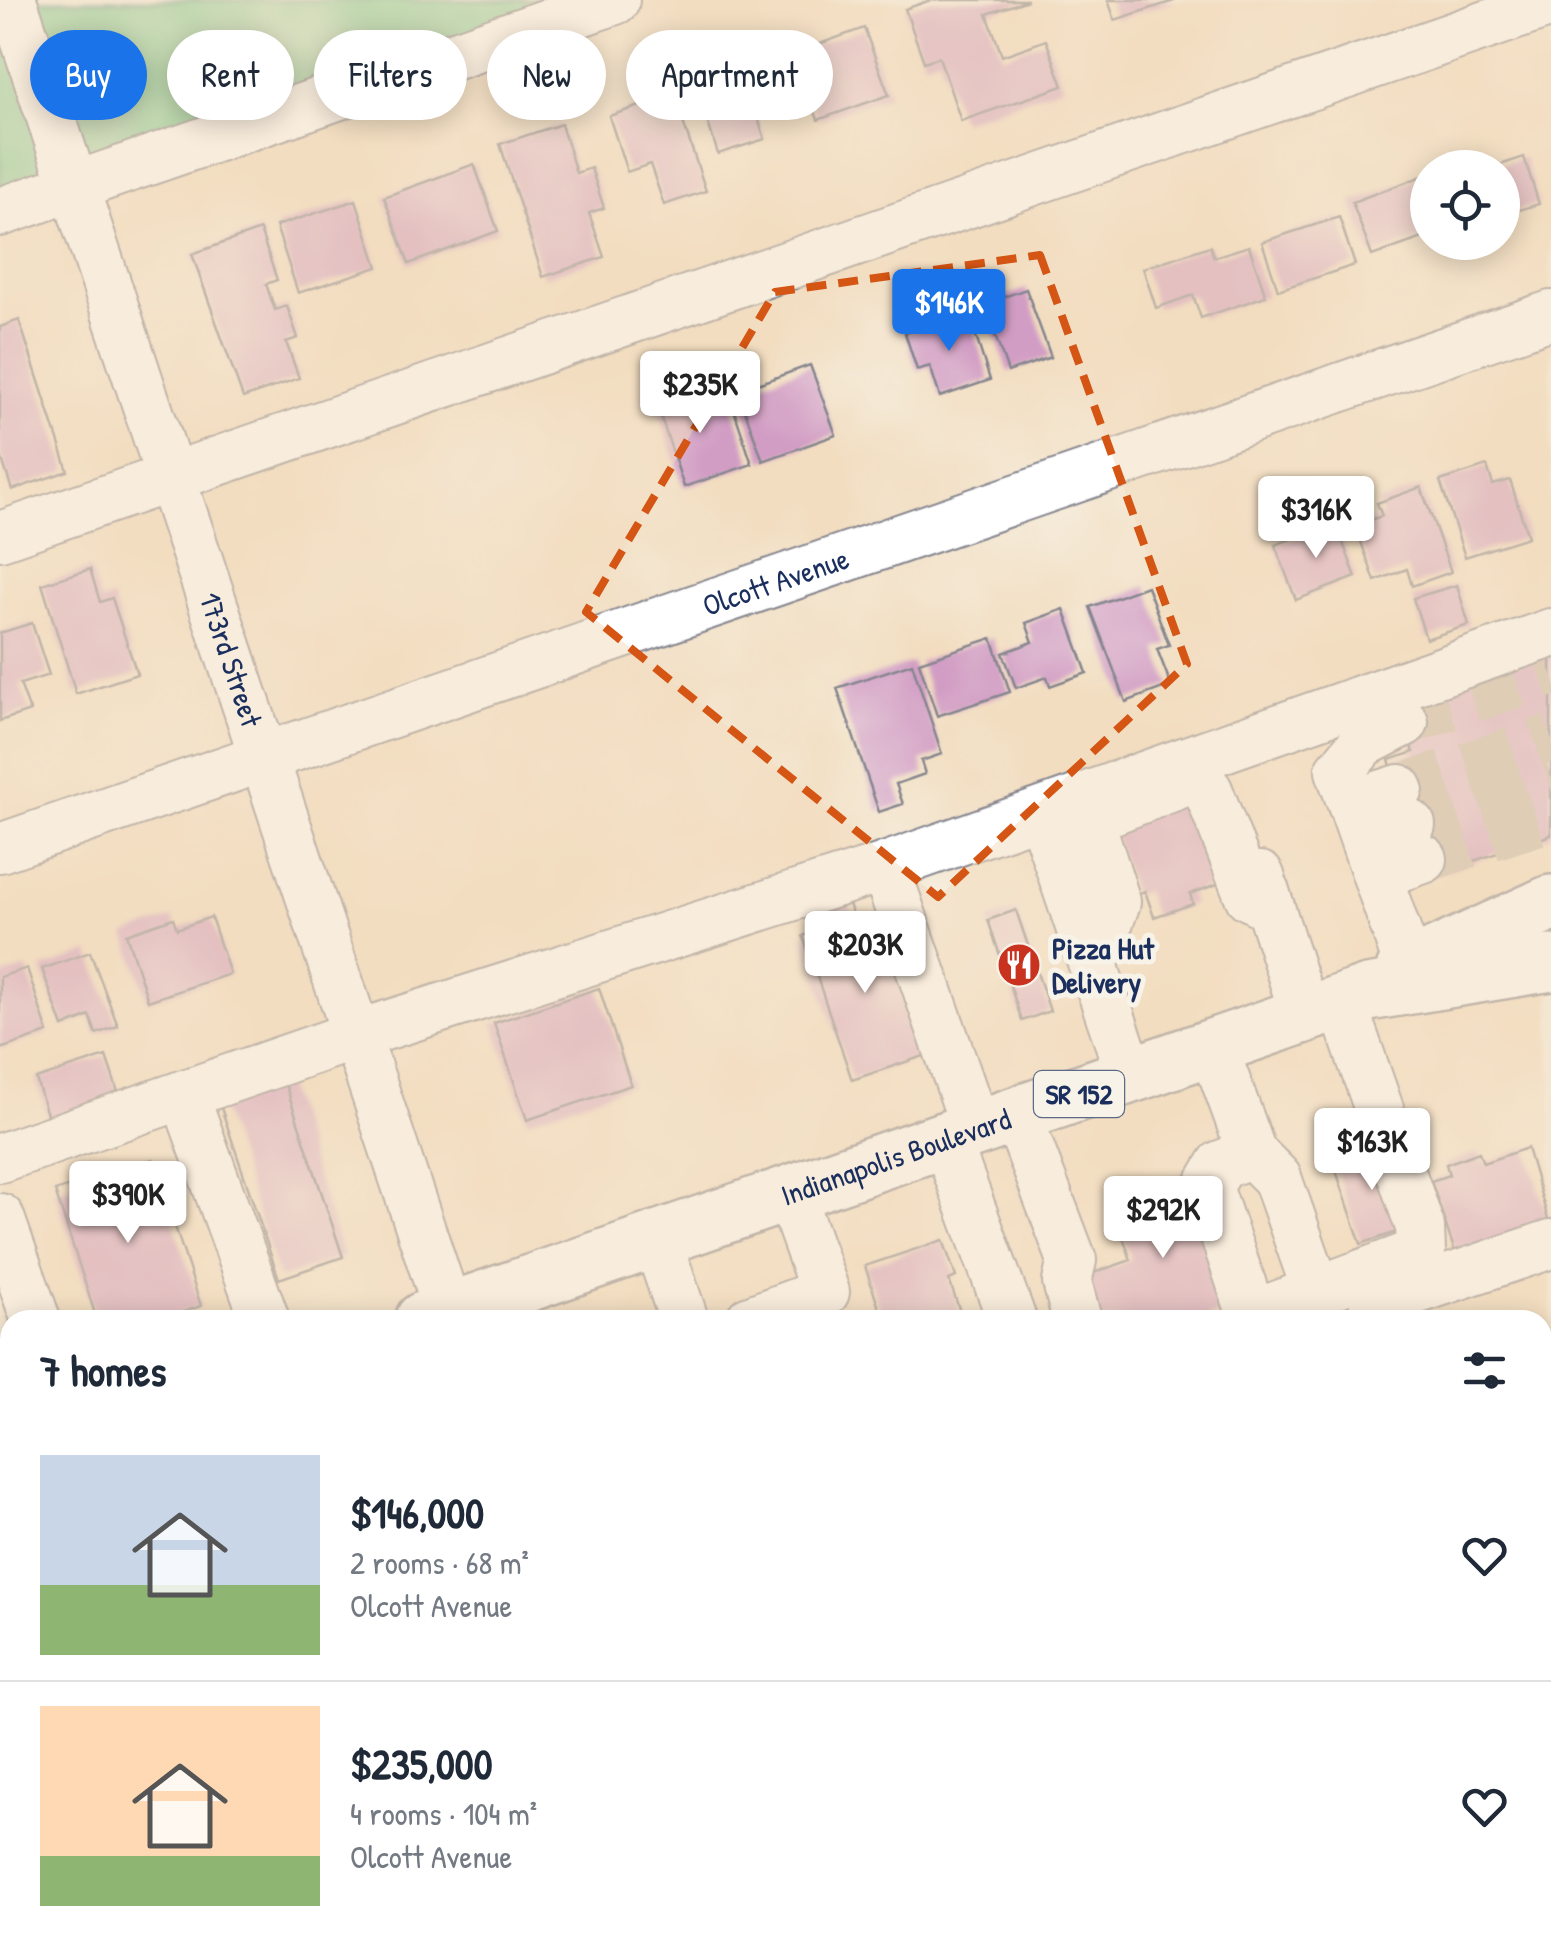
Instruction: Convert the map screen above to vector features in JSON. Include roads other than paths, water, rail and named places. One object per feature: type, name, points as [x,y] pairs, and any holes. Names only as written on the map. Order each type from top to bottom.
[{"type":"main road","name":"Indianapolis Boulevard","points":[[461,1310],[1214,1049],[1356,995],[1551,903]]},
{"type":"main road","name":"Indianapolis Boulevard","points":[[1356,995],[1551,963]]},
{"type":"street","name":"173rd Street","points":[[12,0],[356,1036],[439,1310]]},
{"type":"street","points":[[0,212],[615,0]]},
{"type":"street","points":[[0,536],[1551,3]]},
{"type":"street","name":"Olcott Avenue","points":[[0,848],[1551,315]]},
{"type":"street","points":[[0,1158],[356,1036],[886,867],[1551,633]]},
{"type":"street","points":[[1322,1306],[1421,1252],[1420,1226],[1356,995],[1365,840],[1340,771],[1362,742],[1404,722]]},
{"type":"street","points":[[1223,769],[1270,906]]},
{"type":"street","points":[[1131,1077],[1094,963],[1116,902],[1089,820],[1195,778],[1208,790],[1249,896],[1270,906],[1356,995]]},
{"type":"street","points":[[1365,840],[1411,824],[1365,840]]},
{"type":"street","points":[[886,867],[980,1129],[1010,1310]]},
{"type":"street","points":[[1214,1049],[1252,1154],[1277,1178],[1322,1306]]},
{"type":"street","points":[[184,1094],[261,1310]]},
{"type":"street","points":[[980,1129],[1072,1260],[1067,1282],[1074,1310]]},
{"type":"street","points":[[1250,1310],[1208,1187],[1221,1164],[1252,1154]]},
{"type":"street","points":[[776,1310],[824,1292],[790,1194]]},
{"type":"street","points":[[0,1218],[32,1310]]},
{"type":"street","points":[[656,1240],[680,1310]]},
{"type":"street","points":[[1291,1310],[1322,1306],[1551,1244]]},
{"type":"tunnel","points":[[1404,722],[1551,672]]},
{"type":"tunnel","points":[[1399,789],[1551,738]]},
{"type":"tunnel","points":[[1411,825],[1551,777]]},
{"type":"tunnel","points":[[1423,859],[1551,817]]},
{"type":"place","name":"Pizza Hut Delivery","points":[[1019,965]]}]
